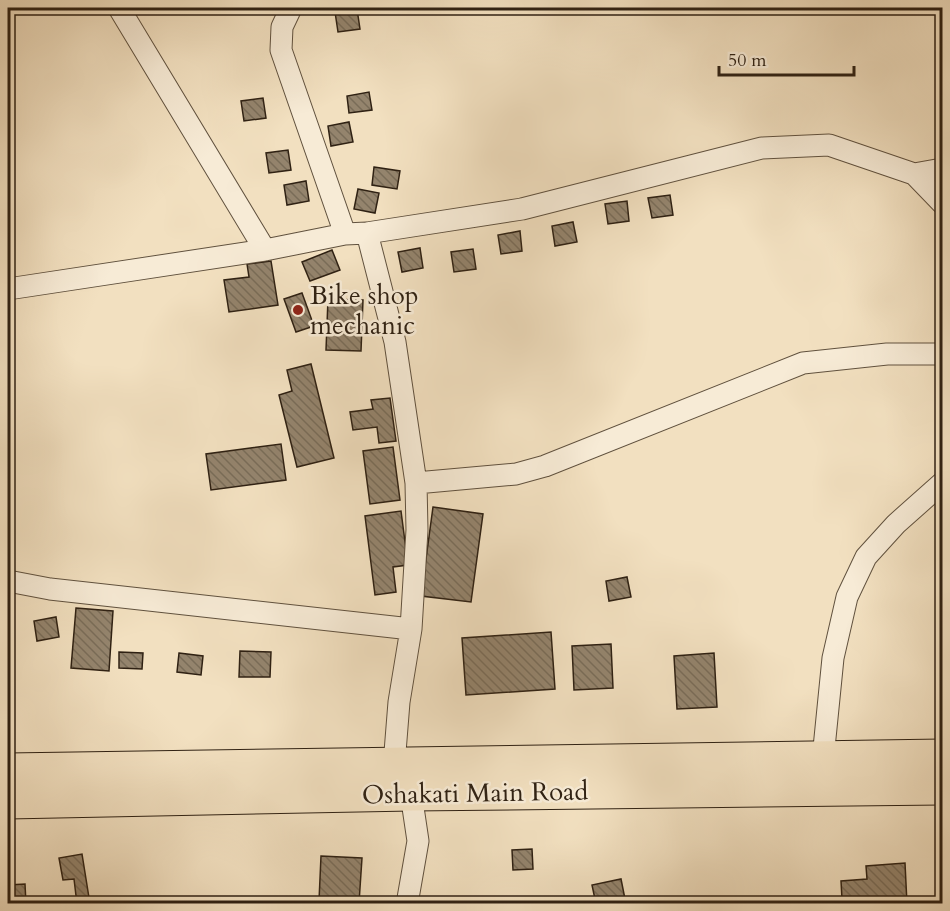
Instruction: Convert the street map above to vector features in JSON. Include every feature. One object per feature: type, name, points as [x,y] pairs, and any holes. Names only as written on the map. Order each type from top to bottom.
[{"type":"main road","name":"Oshakati Main Road","points":[[8,770],[942,756]]},
{"type":"main road","name":"Oshakati Main Road","points":[[8,802],[411,794],[942,788]]},
{"type":"street","points":[[119,8],[265,250]]},
{"type":"street","points":[[291,8],[282,27],[281,50],[345,234]]},
{"type":"street","points":[[8,289],[265,250],[345,234],[368,233],[522,209],[762,148],[829,145],[914,174],[942,203]]},
{"type":"street","points":[[914,174],[942,169]]},
{"type":"street","points":[[368,233],[395,342],[416,483],[417,530],[411,628],[399,702],[394,765],[411,794],[418,841],[407,903]]},
{"type":"street","points":[[416,483],[516,474],[545,466],[803,363],[887,354],[942,354]]},
{"type":"street","points":[[823,758],[833,658],[847,597],[866,557],[896,525],[942,483]]},
{"type":"street","points":[[8,581],[50,589],[411,628]]},
{"type":"building","points":[[357,9],[360,29],[338,32],[335,12]]},
{"type":"building","points":[[369,92],[372,110],[349,113],[347,96]]},
{"type":"building","points":[[263,98],[266,118],[244,121],[241,101]]},
{"type":"building","points":[[349,122],[353,142],[331,146],[328,126]]},
{"type":"building","points":[[288,150],[291,170],[269,173],[266,153]]},
{"type":"building","points":[[374,167],[400,171],[397,189],[372,185]]},
{"type":"building","points":[[306,181],[309,201],[287,205],[284,185]]},
{"type":"building","points":[[358,189],[379,193],[375,213],[354,209]]},
{"type":"building","points":[[670,195],[673,215],[652,218],[648,198]]},
{"type":"building","points":[[627,201],[629,221],[608,224],[605,204]]},
{"type":"building","points":[[573,222],[577,242],[555,246],[552,226]]},
{"type":"building","points":[[520,231],[522,251],[501,254],[498,235]]},
{"type":"building","points":[[420,248],[423,268],[402,272],[398,252]]},
{"type":"building","points":[[473,249],[476,269],[454,272],[451,252]]},
{"type":"building","points":[[332,250],[340,270],[310,281],[302,262]]},
{"type":"building","points":[[271,261],[278,305],[229,312],[224,280],[249,277],[247,264]]},
{"type":"building","points":[[302,293],[314,326],[296,332],[284,299]]},
{"type":"building","points":[[328,299],[363,300],[361,351],[326,350]]},
{"type":"building","points":[[311,364],[334,458],[297,467],[279,395],[292,391],[287,370]]},
{"type":"building","points":[[390,398],[396,441],[379,443],[377,427],[353,430],[350,412],[373,409],[371,400]]},
{"type":"building","points":[[281,444],[286,480],[211,490],[206,454]]},
{"type":"building","points":[[393,447],[400,500],[370,504],[363,451]]},
{"type":"building","points":[[433,507],[483,514],[471,602],[421,596]]},
{"type":"building","points":[[401,511],[408,565],[393,567],[396,592],[375,595],[365,516]]},
{"type":"building","points":[[627,577],[631,597],[609,601],[606,581]]},
{"type":"building","points":[[76,608],[113,611],[109,671],[71,668]]},
{"type":"building","points":[[56,617],[59,637],[37,641],[34,621]]},
{"type":"building","points":[[551,632],[555,689],[466,695],[462,638]]},
{"type":"building","points":[[611,644],[613,688],[574,690],[572,646]]},
{"type":"building","points":[[240,651],[271,652],[270,677],[239,677]]},
{"type":"building","points":[[119,652],[143,653],[142,669],[119,668]]},
{"type":"building","points":[[179,653],[203,656],[201,675],[177,672]]},
{"type":"building","points":[[714,653],[717,707],[677,709],[674,656]]},
{"type":"building","points":[[532,849],[533,869],[513,870],[512,850]]},
{"type":"building","points":[[82,854],[90,904],[77,904],[74,879],[63,880],[59,858]]},
{"type":"building","points":[[321,856],[362,858],[359,903],[319,901]]},
{"type":"building","points":[[905,863],[907,904],[865,904],[865,898],[842,899],[841,881],[867,879],[866,866]]},
{"type":"building","points":[[621,879],[626,904],[596,904],[592,885]]},
{"type":"building","points":[[25,884],[26,904],[8,904],[8,885]]},
{"type":"place","name":"Bike shop mechanic","points":[[298,310]]}]
